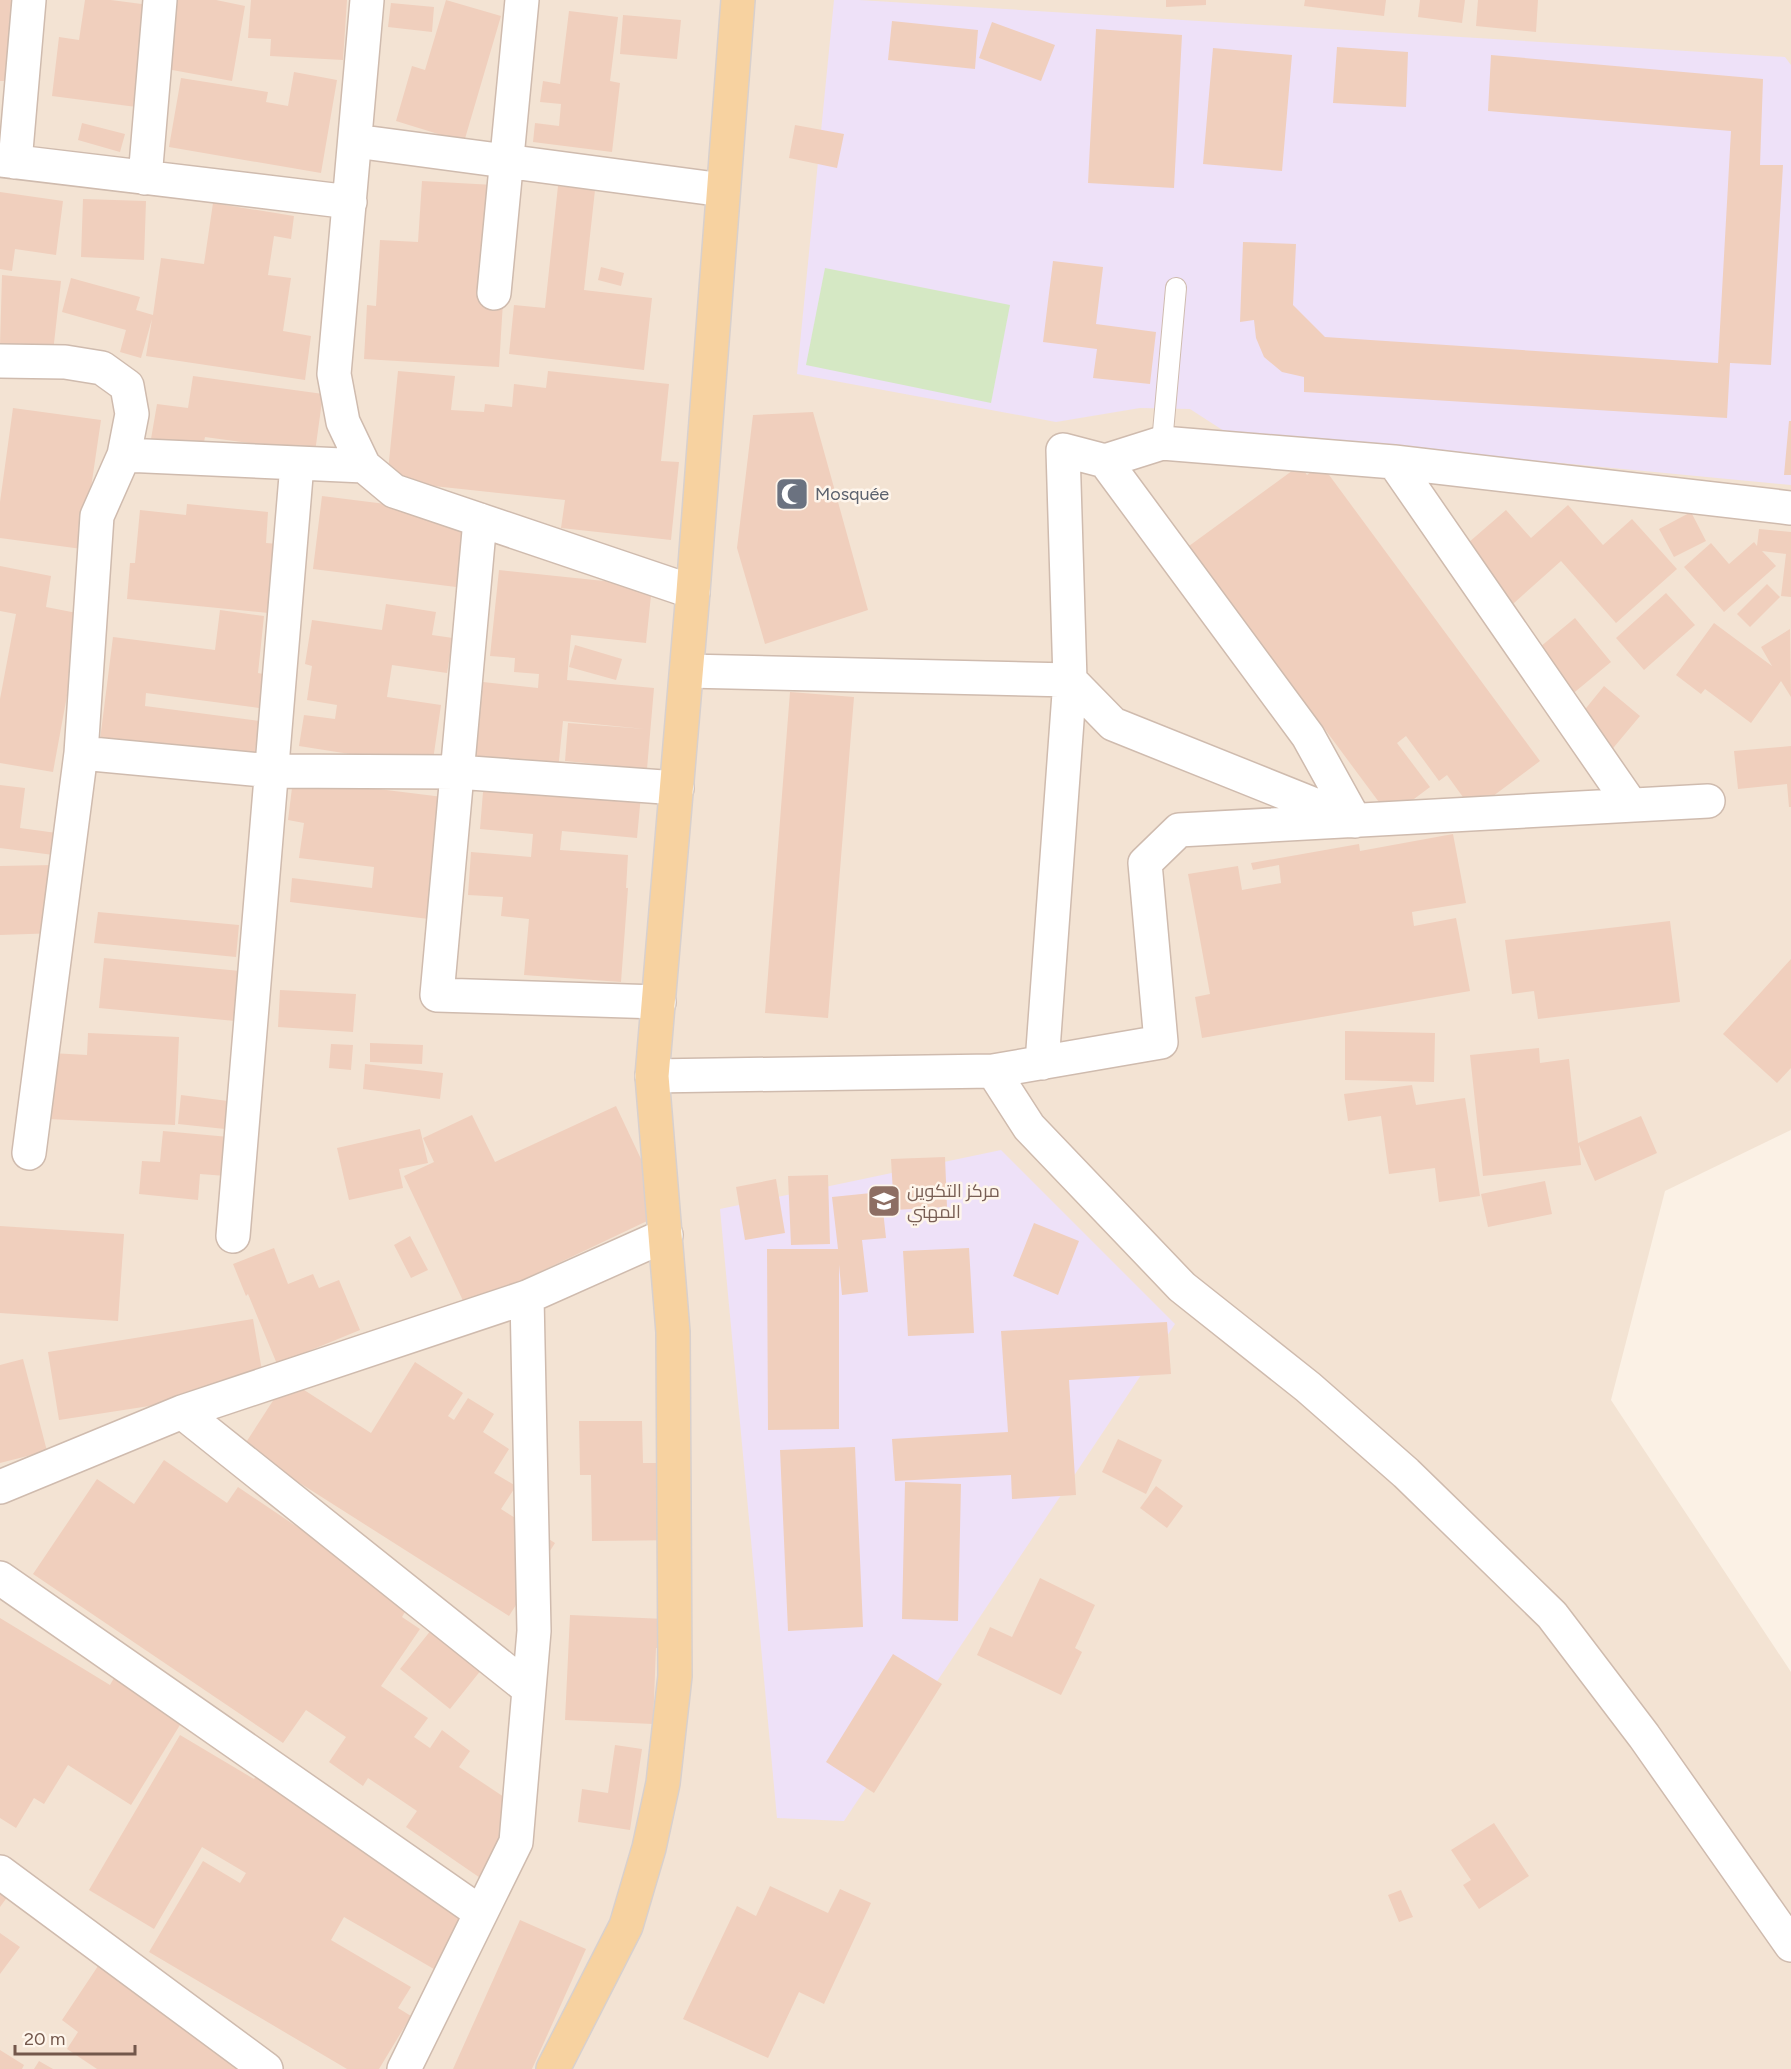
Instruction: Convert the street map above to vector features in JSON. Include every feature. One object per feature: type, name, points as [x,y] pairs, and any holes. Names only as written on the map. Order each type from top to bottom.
[{"type":"main road","points":[[553,2069],[626,1926],[649,1848],[663,1783],[675,1676],[673,1332],[652,1076],[687,671],[723,190],[733,0]]},
{"type":"street","points":[[29,0],[7,161],[350,202]]},
{"type":"street","points":[[145,178],[160,0]]},
{"type":"street","points":[[368,0],[334,374],[343,422],[364,466],[394,491],[693,591]]},
{"type":"street","points":[[495,293],[522,0]]},
{"type":"street","points":[[355,141],[723,190]]},
{"type":"street","points":[[0,361],[65,362],[102,369],[127,386],[132,414],[124,455],[97,516],[81,753],[29,1153]]},
{"type":"street","points":[[1042,1063],[1070,680],[1063,450],[1105,461],[1162,443],[1394,462],[1791,508]]},
{"type":"street","points":[[124,455],[364,466]]},
{"type":"street","points":[[1105,461],[1308,736],[1355,821]]},
{"type":"street","points":[[1394,462],[1631,805]]},
{"type":"street","points":[[233,1236],[297,464]]},
{"type":"street","points":[[480,520],[438,995],[659,1002]]},
{"type":"street","points":[[687,671],[1070,680],[1113,724],[1355,821]]},
{"type":"street","points":[[81,753],[272,771],[457,772],[677,788]]},
{"type":"street","points":[[652,1076],[993,1071],[1161,1042],[1145,863],[1179,830],[1708,801]]},
{"type":"street","points":[[993,1071],[1029,1127],[1182,1287],[1308,1387],[1406,1473],[1552,1615],[1644,1737],[1791,1945]]},
{"type":"street","points":[[0,1486],[182,1412],[527,1298],[666,1235]]},
{"type":"street","points":[[404,2069],[516,1842],[534,1631],[527,1298]]},
{"type":"street","points":[[182,1412],[529,1689]]},
{"type":"street","points":[[0,1578],[481,1913]]},
{"type":"street","points":[[0,1872],[266,2069]]},
{"type":"lane","points":[[1162,443],[1176,288]]},
{"type":"shaded area","points":[[0,0],[1791,0],[1791,1130],[1665,1191],[1611,1400],[1791,1672],[1791,2069],[0,2069]]},
{"type":"shaded area","points":[[834,0],[1785,57],[1791,65],[1791,485],[1224,431],[1190,409],[1140,408],[1056,422],[797,374]]},
{"type":"shaded area","points":[[1001,1150],[1175,1324],[844,1821],[777,1818],[720,1209]]},
{"type":"green space","points":[[825,268],[1010,305],[991,403],[806,365]]},
{"type":"building","points":[[0,0],[14,0],[5,81],[0,81]]},
{"type":"building","points":[[85,0],[111,0],[157,6],[144,108],[52,96],[59,37],[79,40]]},
{"type":"building","points":[[168,0],[216,0],[245,6],[232,81],[156,67]]},
{"type":"building","points":[[251,0],[347,0],[343,60],[270,56],[271,39],[248,38]]},
{"type":"building","points":[[446,0],[501,16],[464,142],[396,121],[412,66],[425,70]]},
{"type":"building","points":[[1166,0],[1206,0],[1206,5],[1166,7]]},
{"type":"building","points":[[1305,0],[1386,0],[1384,16],[1304,6]]},
{"type":"building","points":[[1420,0],[1465,0],[1462,23],[1418,17]]},
{"type":"building","points":[[1478,0],[1538,0],[1536,32],[1476,26]]},
{"type":"building","points":[[391,3],[434,7],[432,32],[388,27]]},
{"type":"building","points":[[569,11],[618,17],[610,81],[620,83],[612,152],[533,142],[535,123],[559,126],[561,104],[540,102],[543,81],[560,84]]},
{"type":"building","points":[[623,15],[681,20],[677,59],[620,54]]},
{"type":"building","points":[[892,21],[978,30],[975,69],[888,60]]},
{"type":"building","points":[[992,22],[1055,45],[1041,81],[979,58]]},
{"type":"building","points":[[1096,29],[1182,35],[1174,188],[1088,183]]},
{"type":"building","points":[[1337,47],[1408,52],[1406,107],[1333,103]]},
{"type":"building","points":[[1213,48],[1292,55],[1282,171],[1203,164]]},
{"type":"building","points":[[1491,55],[1763,79],[1760,165],[1783,165],[1771,365],[1730,363],[1727,418],[1304,392],[1304,377],[1282,372],[1264,357],[1256,338],[1254,320],[1240,322],[1243,242],[1296,244],[1293,305],[1325,337],[1718,363],[1731,131],[1488,111]]},
{"type":"building","points":[[294,72],[337,80],[321,173],[169,147],[181,78],[268,92],[266,102],[288,106]]},
{"type":"building","points":[[82,123],[125,134],[120,152],[78,140]]},
{"type":"building","points":[[795,125],[844,134],[837,168],[789,158]]},
{"type":"building","points":[[422,181],[494,185],[506,253],[499,367],[364,359],[367,305],[376,306],[380,240],[418,242]]},
{"type":"building","points":[[558,186],[595,190],[584,290],[652,298],[644,370],[509,354],[514,305],[545,308]]},
{"type":"building","points":[[0,192],[63,201],[56,255],[15,249],[12,271],[0,269]]},
{"type":"building","points":[[83,199],[146,201],[144,260],[81,257]]},
{"type":"building","points":[[213,203],[294,216],[291,239],[274,236],[268,275],[291,278],[283,331],[311,336],[305,380],[146,356],[152,319],[141,358],[120,352],[126,330],[62,312],[71,278],[140,297],[136,310],[153,315],[161,258],[204,264]]},
{"type":"building","points":[[1053,261],[1103,267],[1096,324],[1156,332],[1150,384],[1093,378],[1097,349],[1043,342]]},
{"type":"building","points":[[601,267],[624,273],[621,286],[598,280]]},
{"type":"building","points":[[2,275],[61,281],[53,352],[0,346]]},
{"type":"building","points":[[398,371],[455,376],[451,410],[484,412],[485,404],[512,407],[514,384],[546,388],[548,371],[669,384],[661,461],[679,462],[671,540],[561,528],[565,500],[387,481]]},
{"type":"building","points":[[193,376],[323,394],[315,452],[205,437],[203,447],[151,439],[157,404],[188,408]]},
{"type":"building","points":[[13,408],[101,420],[82,549],[0,538],[0,502]]},
{"type":"building","points":[[813,412],[868,610],[765,644],[737,548],[753,415]]},
{"type":"building","points":[[1789,421],[1791,421],[1791,475],[1784,475]]},
{"type":"building","points":[[1321,464],[1540,761],[1473,811],[1447,775],[1439,781],[1406,736],[1397,743],[1430,787],[1390,817],[1189,546],[1300,465],[1307,475]]},
{"type":"building","points":[[322,496],[465,514],[456,587],[313,569]]},
{"type":"building","points":[[187,504],[268,512],[266,543],[291,545],[288,615],[127,599],[130,563],[135,563],[140,510],[186,515]]},
{"type":"building","points":[[1568,505],[1603,545],[1632,519],[1677,569],[1616,623],[1561,561],[1504,612],[1453,556],[1506,510],[1531,538]]},
{"type":"building","points":[[1691,512],[1706,541],[1674,557],[1659,529]]},
{"type":"building","points":[[1759,529],[1791,532],[1791,597],[1781,596],[1786,554],[1762,551],[1776,566],[1724,612],[1684,567],[1711,543],[1729,564],[1754,542],[1757,546]]},
{"type":"building","points":[[0,566],[51,576],[46,607],[82,614],[53,772],[0,763],[0,699],[16,614],[0,611]]},
{"type":"building","points":[[499,570],[652,586],[646,643],[571,635],[567,680],[654,688],[647,769],[565,761],[568,723],[645,729],[563,721],[558,770],[475,761],[483,682],[538,688],[539,674],[514,672],[515,658],[490,656]]},
{"type":"building","points":[[1767,584],[1780,597],[1750,627],[1737,614]]},
{"type":"building","points":[[1666,593],[1695,625],[1644,670],[1616,638]]},
{"type":"building","points":[[386,604],[436,612],[432,635],[453,638],[447,673],[392,665],[387,697],[441,705],[432,767],[299,746],[304,715],[335,719],[337,705],[307,700],[312,666],[305,664],[312,620],[382,630]]},
{"type":"building","points":[[220,610],[264,616],[258,673],[263,674],[259,708],[146,693],[145,706],[259,721],[254,760],[100,740],[113,637],[215,650]]},
{"type":"building","points":[[1575,618],[1611,662],[1570,696],[1534,652]]},
{"type":"building","points":[[1714,623],[1772,666],[1761,647],[1790,629],[1791,697],[1781,681],[1751,723],[1705,689],[1701,694],[1676,675]]},
{"type":"building","points":[[575,645],[622,659],[616,680],[569,667]]},
{"type":"building","points":[[1604,686],[1640,716],[1609,753],[1574,723]]},
{"type":"building","points":[[790,692],[854,697],[828,1018],[765,1013]]},
{"type":"building","points":[[1791,746],[1791,807],[1789,807],[1787,784],[1738,789],[1734,751]]},
{"type":"building","points":[[294,772],[346,785],[459,799],[445,921],[290,902],[292,878],[372,888],[374,867],[299,858],[304,823],[288,820]]},
{"type":"building","points":[[484,780],[641,795],[637,838],[562,831],[560,850],[628,855],[626,888],[628,888],[621,982],[524,975],[529,919],[501,916],[503,897],[468,895],[471,852],[531,857],[533,834],[480,829]]},
{"type":"building","points":[[0,785],[25,788],[20,828],[64,834],[61,856],[0,848]]},
{"type":"building","points":[[1453,834],[1466,903],[1412,912],[1414,926],[1456,918],[1470,991],[1202,1038],[1195,997],[1210,994],[1188,874],[1238,866],[1242,890],[1281,883],[1279,865],[1253,870],[1251,863],[1359,844],[1360,851]]},
{"type":"building","points":[[55,865],[58,933],[0,935],[0,866]]},
{"type":"building","points":[[98,912],[239,925],[236,957],[94,943]]},
{"type":"building","points":[[1670,921],[1680,1002],[1538,1019],[1534,991],[1512,994],[1505,940]]},
{"type":"building","points":[[104,958],[271,974],[267,1024],[99,1008]]},
{"type":"building","points":[[1791,959],[1791,1068],[1777,1083],[1723,1034]]},
{"type":"building","points":[[280,990],[356,994],[353,1032],[278,1027]]},
{"type":"building","points":[[1345,1031],[1435,1033],[1434,1082],[1345,1080]]},
{"type":"building","points":[[88,1033],[179,1037],[175,1125],[48,1119],[51,1053],[87,1055]]},
{"type":"building","points":[[370,1043],[423,1045],[422,1064],[370,1062]]},
{"type":"building","points":[[331,1044],[353,1045],[351,1070],[329,1068]]},
{"type":"building","points":[[1539,1048],[1540,1063],[1569,1059],[1578,1143],[1641,1116],[1657,1153],[1595,1181],[1579,1145],[1581,1165],[1483,1176],[1470,1055]]},
{"type":"building","points":[[365,1064],[443,1073],[440,1099],[363,1089]]},
{"type":"building","points":[[1412,1085],[1416,1105],[1465,1098],[1480,1196],[1439,1202],[1435,1168],[1389,1174],[1381,1116],[1348,1121],[1344,1094]]},
{"type":"building","points":[[181,1095],[228,1101],[225,1129],[178,1124]]},
{"type":"building","points":[[616,1106],[666,1212],[466,1307],[404,1176],[434,1162],[423,1138],[472,1115],[495,1162]]},
{"type":"building","points":[[420,1129],[428,1163],[399,1169],[403,1188],[349,1200],[337,1148]]},
{"type":"building","points":[[163,1131],[229,1137],[226,1176],[200,1174],[198,1200],[139,1194],[142,1161],[160,1162]]},
{"type":"building","points":[[945,1157],[947,1207],[894,1210],[891,1159]]},
{"type":"building","points":[[828,1175],[830,1244],[791,1245],[788,1176]]},
{"type":"building","points":[[776,1179],[785,1233],[745,1240],[736,1187]]},
{"type":"building","points":[[1545,1181],[1552,1214],[1488,1227],[1481,1194]]},
{"type":"building","points":[[881,1192],[886,1238],[862,1240],[868,1292],[842,1295],[839,1265],[839,1429],[768,1430],[767,1249],[838,1249],[832,1197]]},
{"type":"building","points":[[1034,1223],[1079,1241],[1058,1295],[1013,1276]]},
{"type":"building","points":[[0,1226],[124,1234],[118,1321],[0,1313]]},
{"type":"building","points":[[410,1236],[428,1270],[411,1278],[394,1245]]},
{"type":"building","points":[[274,1248],[288,1284],[313,1274],[319,1288],[339,1280],[360,1330],[277,1364],[233,1264]]},
{"type":"building","points":[[969,1248],[974,1333],[908,1336],[903,1251]]},
{"type":"building","points":[[253,1319],[265,1388],[59,1420],[48,1352]]},
{"type":"building","points":[[1167,1322],[1171,1374],[1069,1380],[1076,1495],[1012,1499],[1011,1475],[895,1481],[892,1439],[1008,1432],[1001,1331]]},
{"type":"building","points":[[23,1359],[47,1451],[0,1463],[0,1365]]},
{"type":"building","points":[[415,1362],[463,1393],[448,1416],[454,1420],[468,1398],[494,1414],[483,1432],[509,1449],[494,1473],[516,1486],[501,1509],[555,1543],[509,1616],[243,1447],[287,1379],[371,1433]]},
{"type":"building","points":[[579,1421],[642,1421],[643,1463],[688,1463],[689,1540],[592,1541],[591,1475],[580,1475]]},
{"type":"building","points":[[1118,1439],[1162,1460],[1146,1494],[1102,1472]]},
{"type":"building","points":[[855,1447],[863,1627],[788,1631],[780,1450]]},
{"type":"building","points":[[164,1460],[227,1503],[238,1487],[410,1603],[402,1617],[420,1629],[381,1686],[428,1718],[414,1737],[430,1748],[442,1730],[470,1751],[459,1767],[534,1817],[489,1884],[406,1827],[417,1811],[368,1778],[363,1786],[329,1762],[346,1737],[306,1710],[283,1743],[33,1574],[97,1479],[134,1504]]},
{"type":"building","points":[[905,1482],[961,1484],[958,1621],[902,1619]]},
{"type":"building","points":[[1156,1486],[1183,1506],[1167,1528],[1140,1508]]},
{"type":"building","points":[[1040,1578],[1095,1605],[1075,1648],[1082,1652],[1061,1695],[977,1655],[990,1627],[1012,1637]]},
{"type":"building","points":[[447,1610],[497,1650],[450,1709],[400,1669]]},
{"type":"building","points":[[570,1615],[690,1620],[689,1649],[656,1648],[653,1724],[565,1720]]},
{"type":"building","points":[[0,1618],[110,1685],[114,1678],[183,1720],[131,1805],[68,1765],[44,1804],[34,1798],[16,1828],[0,1818]]},
{"type":"building","points":[[893,1654],[942,1684],[874,1793],[826,1762]]},
{"type":"building","points":[[180,1735],[254,1779],[257,1775],[485,1910],[446,1976],[344,1917],[331,1940],[411,1987],[398,2008],[411,2016],[379,2069],[347,2069],[149,1952],[203,1861],[240,1883],[246,1873],[202,1847],[154,1929],[89,1890]]},
{"type":"building","points":[[615,1745],[642,1749],[630,1830],[578,1822],[582,1789],[608,1793]]},
{"type":"building","points":[[1494,1823],[1529,1876],[1479,1909],[1463,1885],[1471,1880],[1451,1850]]},
{"type":"building","points":[[0,1878],[14,1888],[0,1907]]},
{"type":"building","points":[[770,1886],[828,1913],[840,1889],[871,1903],[824,2004],[799,1992],[768,2058],[683,2019],[737,1906],[756,1916]]},
{"type":"building","points":[[1401,1890],[1413,1917],[1399,1922],[1388,1895]]},
{"type":"building","points":[[520,1920],[586,1949],[532,2069],[453,2069]]},
{"type":"building","points":[[0,1933],[20,1947],[0,1974]]},
{"type":"building","points":[[106,1954],[249,2049],[235,2069],[97,2069],[67,2049],[78,2032],[62,2020]]},
{"type":"building","points":[[0,2050],[24,2065],[22,2069],[0,2069]]},
{"type":"building","points":[[39,2061],[53,2069],[34,2069]]},
{"type":"place","name":"Mosquée","points":[[792,494]]},
{"type":"place","name":"مركز التكوين المهني","points":[[884,1201]]}]
